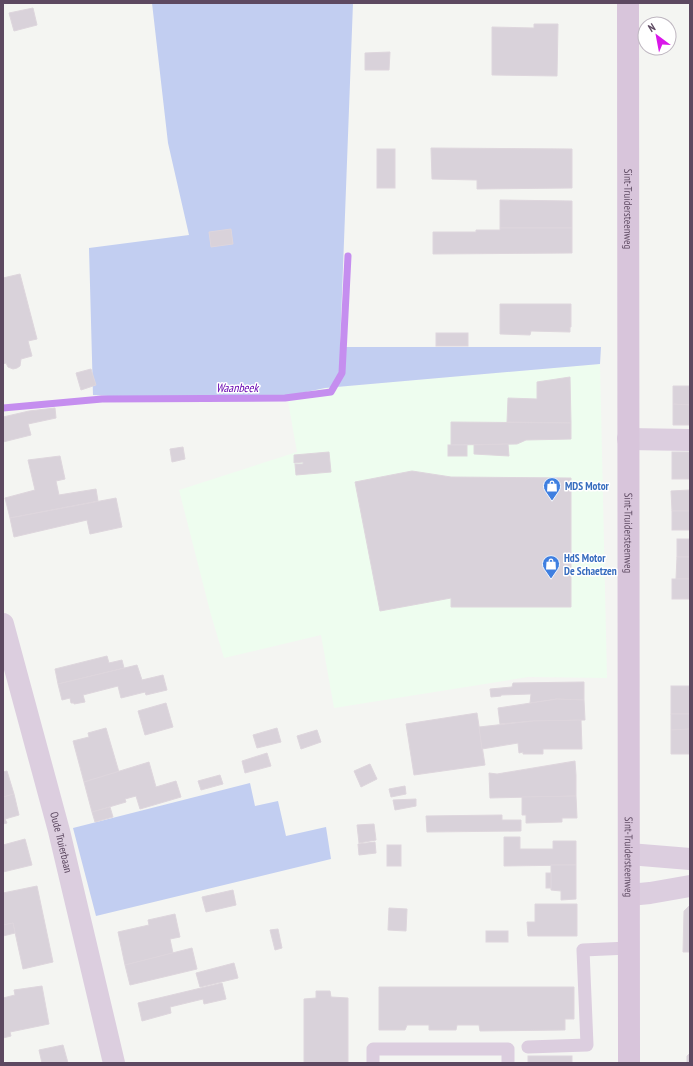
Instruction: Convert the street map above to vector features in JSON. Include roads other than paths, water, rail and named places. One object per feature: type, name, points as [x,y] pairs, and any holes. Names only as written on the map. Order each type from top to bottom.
[{"type":"main road","name":"Sint-Truidersteenweg","points":[[628,3],[629,1063]]},
{"type":"street","points":[[628,439],[690,440]]},
{"type":"street","name":"Oude Truierbaan","points":[[3,624],[61,839],[114,1063]]},
{"type":"street","points":[[629,854],[690,859]]},
{"type":"street","points":[[629,895],[690,886]]},
{"type":"lane","points":[[528,1047],[586,1045],[583,950],[629,948]]},
{"type":"lane","points":[[372,1063],[373,1048],[397,1048],[508,1049],[508,1063]]},
{"type":"waterway","name":"Waanbeek","points":[[3,408],[102,399],[285,398],[331,392],[342,373],[348,256]]},
{"type":"place","name":"MDS Motor","points":[[552,501]]},
{"type":"place","name":"HdS Motor De Schaetzen","points":[[551,579]]}]
